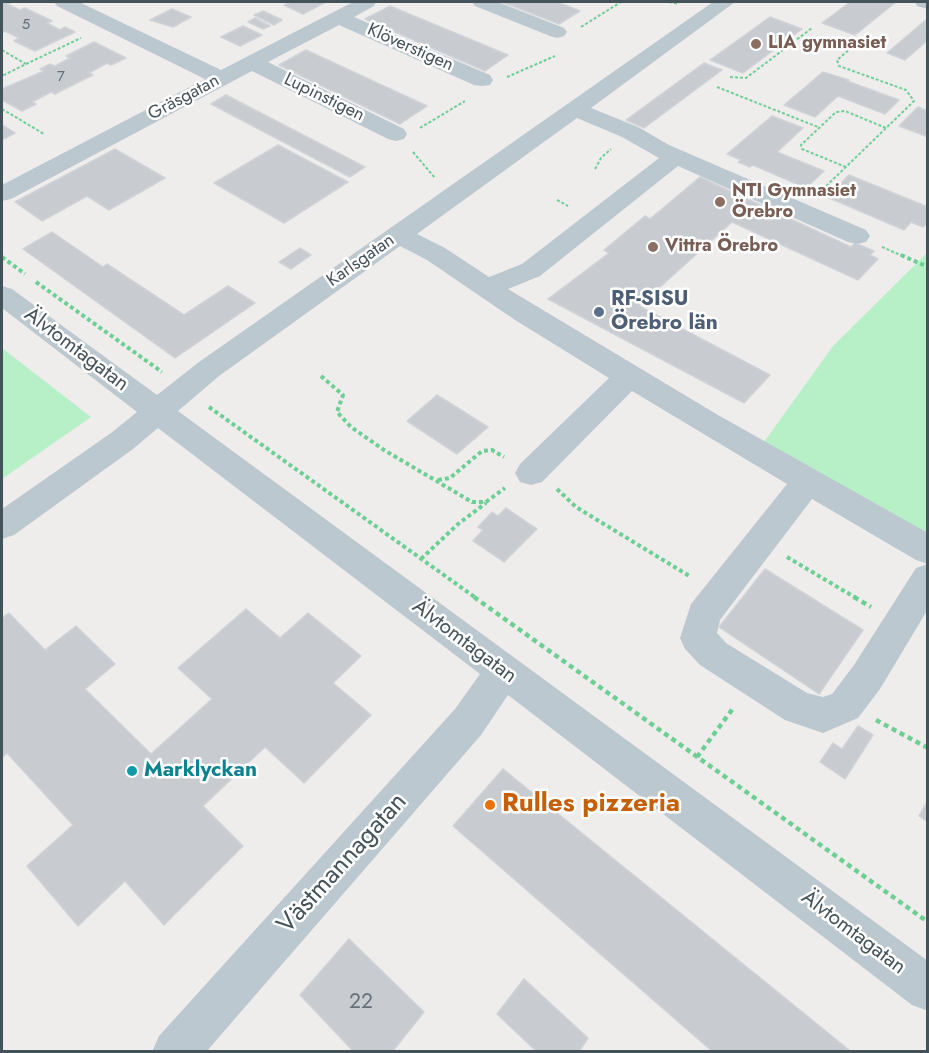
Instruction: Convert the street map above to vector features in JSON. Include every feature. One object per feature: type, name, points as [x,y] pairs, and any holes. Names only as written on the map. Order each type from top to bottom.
[{"type":"street","points":[[64,2],[221,78]]},
{"type":"street","points":[[482,2],[562,34]]},
{"type":"street","name":"Karlsgatan","points":[[2,526],[158,412],[210,369],[725,2]]},
{"type":"street","name":"Gräsgatan","points":[[2,194],[353,6]]},
{"type":"street","name":"Klöverstigen","points":[[353,6],[487,82]]},
{"type":"street","name":"Lupinstigen","points":[[251,62],[400,136]]},
{"type":"street","points":[[575,109],[630,132],[675,157],[857,236]]},
{"type":"street","points":[[488,287],[531,270],[675,157]]},
{"type":"street","points":[[398,234],[436,254],[525,313],[629,376],[927,550]]},
{"type":"street","name":"Älvtomtagatan","points":[[2,295],[927,989]]},
{"type":"street","points":[[531,473],[629,376]]},
{"type":"street","points":[[808,482],[703,615],[698,638],[713,654],[798,708],[823,715],[845,706],[867,677],[927,578]]},
{"type":"street","name":"Västmannagatan","points":[[175,1052],[468,722],[503,671]]},
{"type":"path","points":[[562,34],[621,2]]},
{"type":"path","points":[[2,76],[111,24]]},
{"type":"path","points":[[730,77],[746,78],[812,28]]},
{"type":"path","points":[[439,181],[433,178],[400,136],[487,82],[574,48],[575,40],[562,34]]},
{"type":"path","points":[[800,211],[914,101],[906,90],[839,66],[837,60],[851,48],[852,42]]},
{"type":"path","points":[[2,50],[26,64]]},
{"type":"path","points":[[717,87],[818,127]]},
{"type":"path","points":[[2,109],[44,134]]},
{"type":"path","points":[[846,166],[802,149],[801,145],[836,112],[844,111],[886,128]]},
{"type":"path","points":[[857,236],[927,267]]},
{"type":"path","points":[[2,257],[166,375]]},
{"type":"path","points":[[321,376],[343,395],[337,412],[351,427],[384,450],[472,502],[486,502]]},
{"type":"path","points":[[199,400],[927,922]]},
{"type":"path","points":[[438,480],[450,478],[482,451],[492,450],[555,486],[576,507],[719,595]]},
{"type":"path","points":[[421,559],[458,524],[486,502],[513,481],[531,473]]},
{"type":"path","points":[[760,542],[900,624]]},
{"type":"path","points":[[697,757],[754,680]]},
{"type":"path","points":[[845,706],[909,736],[927,748]]},
{"type":"green space","points":[[927,253],[927,534],[764,442],[833,346]]},
{"type":"green space","points":[[2,348],[91,417],[2,479]]},
{"type":"building","points":[[2,2],[13,2],[7,4],[20,10],[25,8],[52,21],[47,23],[60,30],[65,27],[75,32],[35,51],[14,41],[19,38],[5,31],[2,33]]},
{"type":"building","points":[[286,2],[324,3],[303,14],[284,5],[289,3]]},
{"type":"building","points":[[502,2],[557,2],[580,11],[559,24]]},
{"type":"building","points":[[850,2],[896,2],[855,35],[822,23]]},
{"type":"building","points":[[390,6],[508,55],[485,71],[365,19]]},
{"type":"building","points":[[172,9],[191,17],[173,27],[150,20]]},
{"type":"building","points":[[263,11],[282,20],[274,25],[254,15]]},
{"type":"building","name":"LIA gymnasiet","points":[[770,17],[802,29],[743,73],[710,60]]},
{"type":"building","points":[[255,18],[270,26],[263,29],[248,22]]},
{"type":"building","points":[[928,18],[928,40],[905,60],[887,53]]},
{"type":"building","points":[[243,26],[262,35],[240,46],[221,37]]},
{"type":"building","points":[[94,42],[126,58],[111,65],[107,63],[89,73],[93,75],[55,94],[51,92],[32,102],[36,104],[22,111],[2,100],[2,89],[44,71],[40,69],[50,64],[55,66],[70,58],[66,56]]},
{"type":"building","points":[[306,50],[427,106],[400,124],[279,65]]},
{"type":"building","points":[[704,63],[722,70],[644,128],[626,120]]},
{"type":"building","points":[[823,72],[899,100],[885,114],[838,96],[815,117],[784,105]]},
{"type":"building","points":[[226,95],[365,167],[350,177],[211,104]]},
{"type":"building","points":[[918,107],[928,111],[928,137],[899,126]]},
{"type":"building","points":[[772,116],[803,128],[777,152],[824,171],[806,188],[753,165],[750,167],[738,162],[741,160],[727,154]]},
{"type":"building","points":[[2,125],[15,133],[2,140]]},
{"type":"building","points":[[278,145],[348,182],[284,223],[214,183]]},
{"type":"building","points":[[115,149],[165,178],[109,210],[87,196],[42,221],[15,202]]},
{"type":"building","points":[[849,175],[928,207],[928,223],[923,227],[911,222],[904,230],[827,197]]},
{"type":"building","points":[[700,177],[851,247],[855,243],[874,251],[870,255],[878,259],[858,280],[732,222],[639,306],[770,375],[744,403],[548,299],[609,253],[604,250],[645,216],[650,219]]},
{"type":"building","points":[[52,232],[103,267],[107,264],[184,315],[228,286],[255,303],[175,358],[23,249]]},
{"type":"building","points":[[300,248],[311,255],[291,269],[279,262]]},
{"type":"building","points":[[437,395],[488,427],[457,454],[407,421]]},
{"type":"building","points":[[506,508],[537,529],[504,562],[473,541],[483,530],[478,527],[492,512],[498,516]]},
{"type":"building","points":[[765,569],[863,630],[819,694],[719,627]]},
{"type":"building","name":"Marklyckan","points":[[246,609],[280,638],[308,613],[361,656],[333,683],[371,715],[304,783],[265,747],[203,806],[243,846],[164,925],[125,881],[78,926],[27,866],[73,825],[7,753],[2,758],[2,618],[9,613],[45,650],[76,626],[115,664],[85,689],[151,754],[212,699],[178,668]]},
{"type":"building","points":[[858,726],[873,735],[845,779],[820,762],[833,743],[842,749]]},
{"type":"building","points":[[503,769],[849,1050],[848,1052],[713,1052],[453,826]]},
{"type":"building","points":[[928,800],[928,822],[919,816]]},
{"type":"building","points":[[349,939],[424,1012],[392,1052],[354,1052],[300,995]]},
{"type":"building","points":[[524,979],[588,1038],[579,1052],[537,1052],[497,1014]]},
{"type":"place","name":"LIA gymnasiet","points":[[756,44]]},
{"type":"place","name":"NTI Gymnasiet Örebro","points":[[720,202]]},
{"type":"place","name":"Vittra Örebro","points":[[653,247]]},
{"type":"place","name":"RF-SISU Örebro län","points":[[599,312]]},
{"type":"place","name":"Marklyckan","points":[[132,771]]},
{"type":"place","name":"Rulles pizzeria","points":[[490,805]]}]
